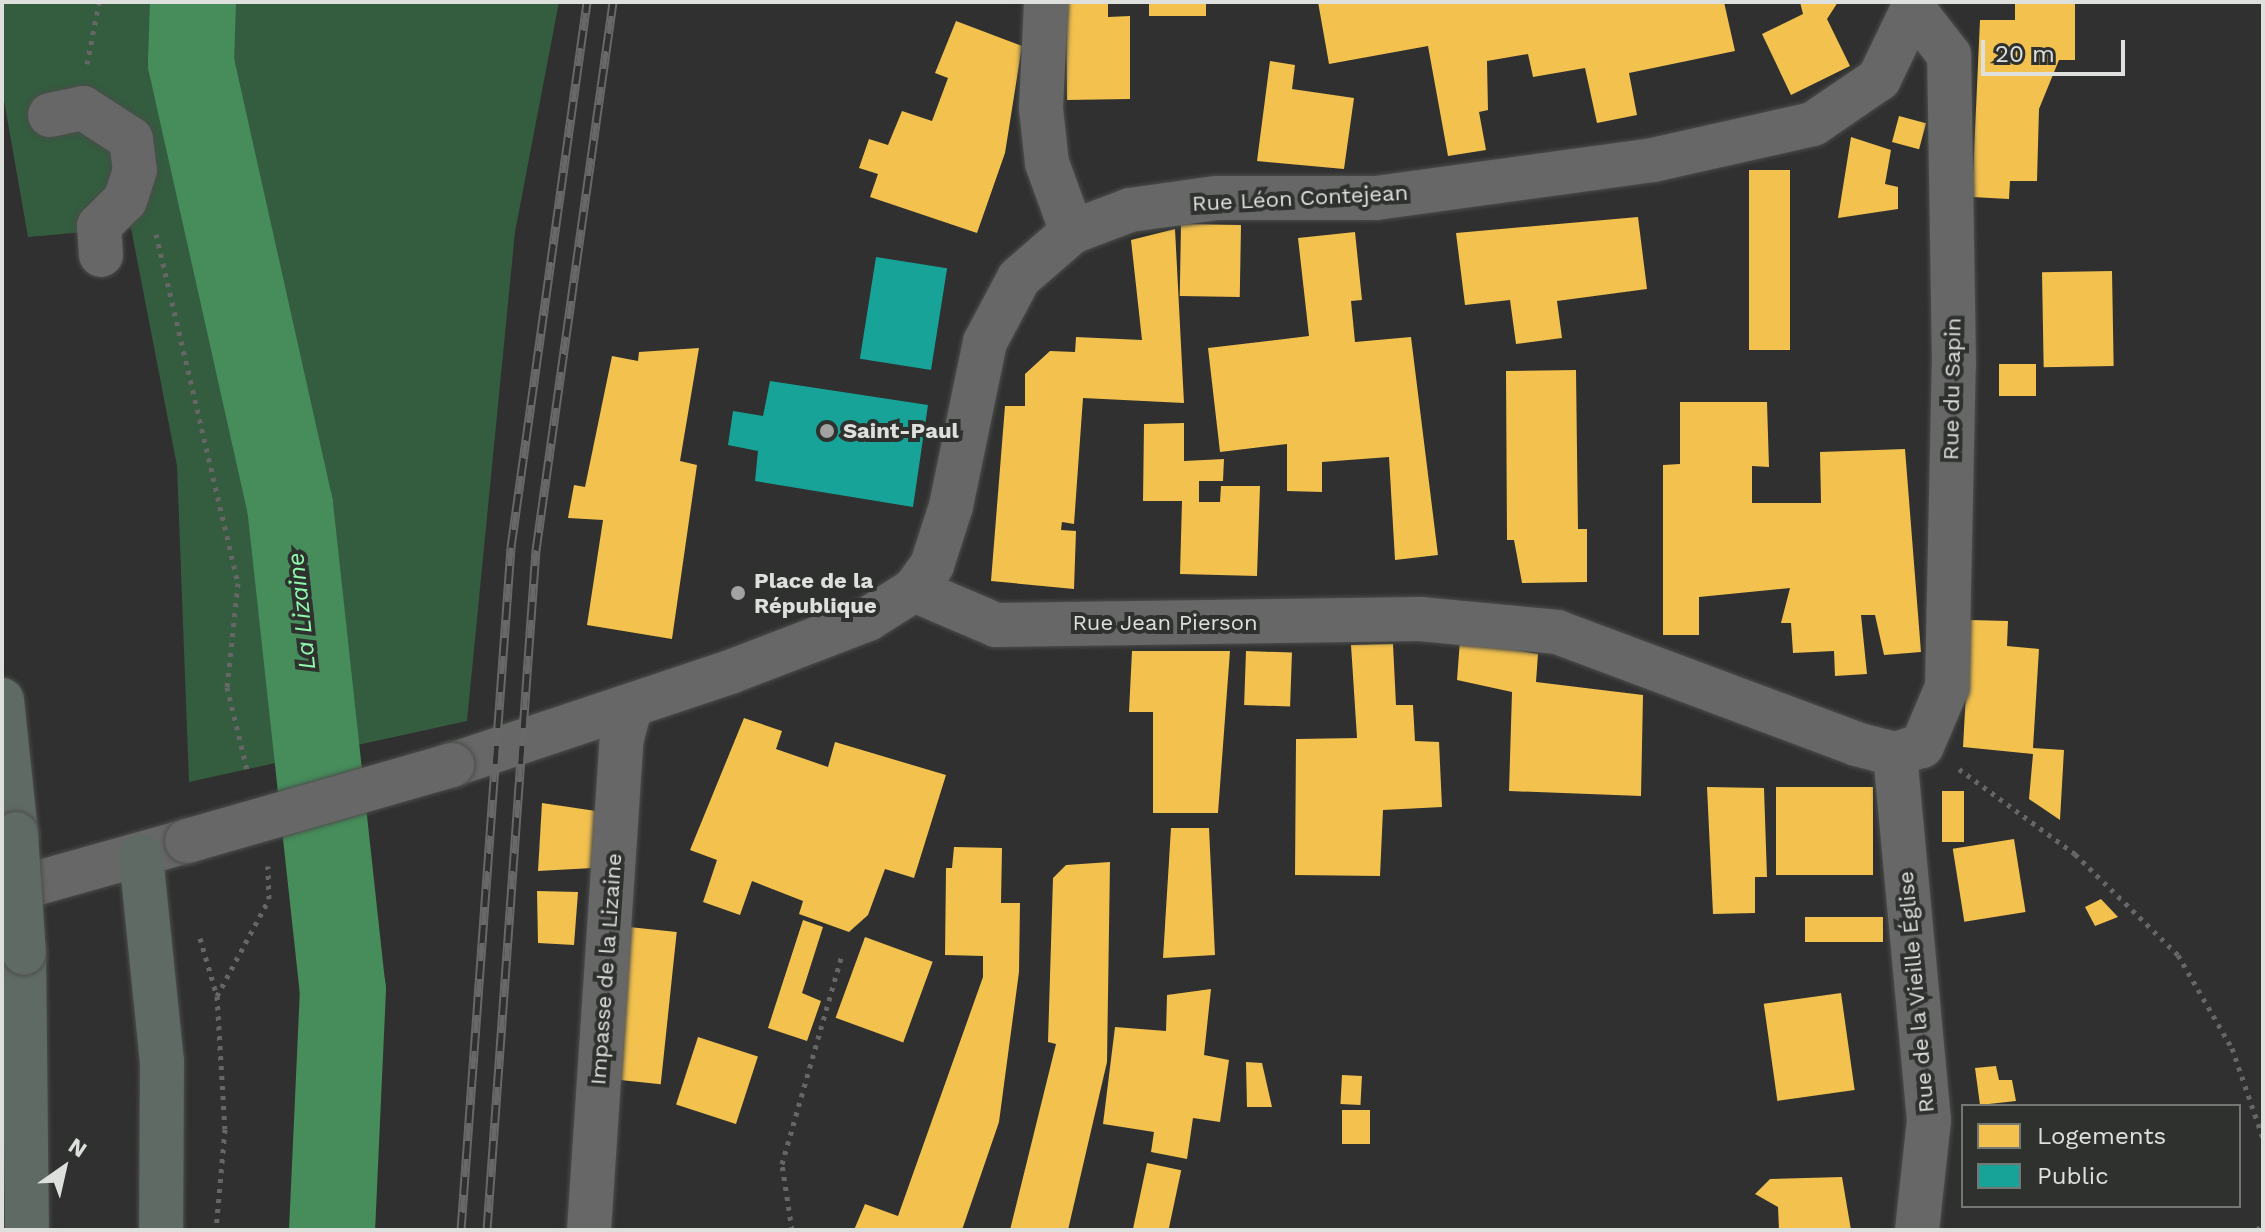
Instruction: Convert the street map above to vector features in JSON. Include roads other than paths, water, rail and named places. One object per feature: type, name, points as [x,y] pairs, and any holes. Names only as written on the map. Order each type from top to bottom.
[{"type":"main road","points":[[2,700],[24,953],[27,1230]]},
{"type":"main road","points":[[141,856],[162,1061],[161,1230]]},
{"type":"street","points":[[1046,2],[1041,109],[1047,163],[1072,232]]},
{"type":"street","name":"Rue Léon Contejean","points":[[914,590],[932,565],[951,506],[985,342],[1019,278],[1072,232],[1130,210],[1217,198],[1376,198],[1653,160],[1813,124],[1879,79],[1915,6]]},
{"type":"street","name":"Rue du Sapin","points":[[1908,750],[1947,687],[1954,365],[1949,55],[1915,6]]},
{"type":"street","points":[[67,112],[131,139],[135,170],[126,195],[99,226],[101,255]]},
{"type":"street","points":[[2,893],[141,856],[452,765],[630,709],[868,619],[914,590]]},
{"type":"street","name":"Rue Jean Pierson","points":[[914,590],[996,625],[1420,619],[1557,632],[1908,750]]},
{"type":"street","name":"Impasse de la Lizaine","points":[[589,1230],[622,738],[630,709]]},
{"type":"street","name":"Rue de la Vieille Église","points":[[1908,750],[1929,1120],[1917,1230]]},
{"type":"waterway","name":"La Lizaine","points":[[193,2],[191,63],[290,505],[343,989],[332,1230]]},
{"type":"railway","points":[[461,1230],[511,547],[587,2]]},
{"type":"railway","points":[[487,1230],[536,550],[613,2]]},
{"type":"place","name":"Saint-Paul","points":[[827,431]]},
{"type":"place","name":"Place de la République","points":[[738,593]]}]
